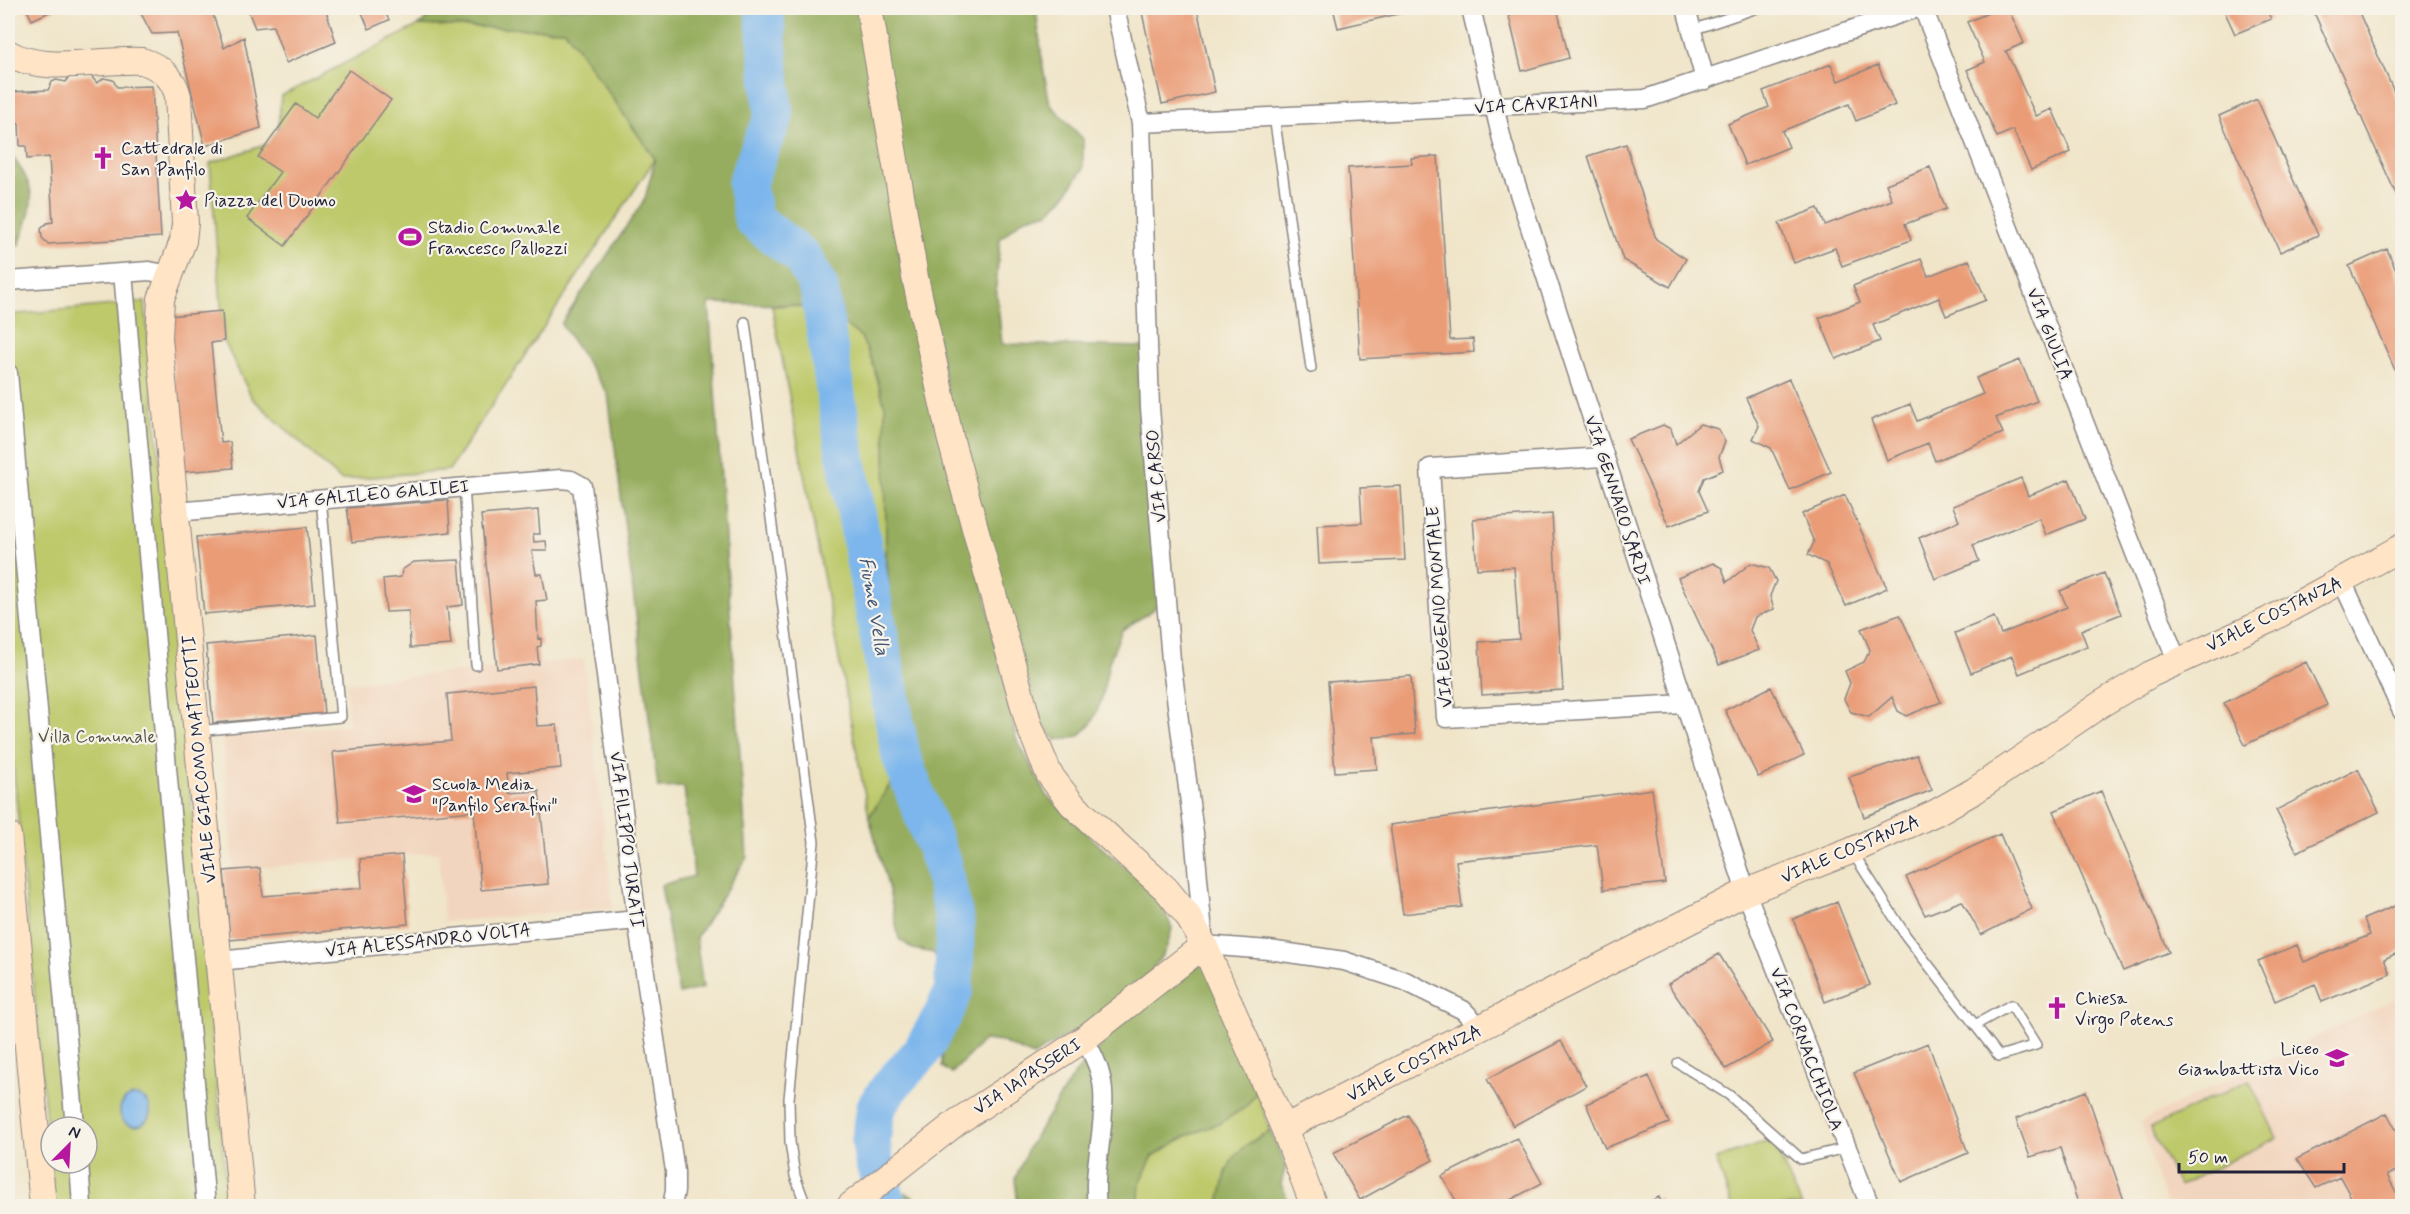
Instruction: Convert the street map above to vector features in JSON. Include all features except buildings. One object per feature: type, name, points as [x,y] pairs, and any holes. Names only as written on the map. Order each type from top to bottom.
[{"type":"street","points":[[869,8],[915,277],[947,426],[1029,725],[1049,774],[1072,804],[1166,889],[1188,916],[1204,945],[1284,1128],[1314,1206]]},
{"type":"street","name":"VIA CARSO","points":[[1115,8],[1141,123],[1150,408],[1171,660],[1194,833],[1204,945]]},
{"type":"street","name":"VIA GENNARO SARDI","points":[[1471,8],[1503,144],[1746,892]]},
{"type":"street","points":[[1686,8],[1705,80]]},
{"type":"street","name":"VIA CAVRIANI","points":[[1141,123],[1645,99],[1917,8]]},
{"type":"street","name":"VIA GIULIA","points":[[1923,8],[2177,660]]},
{"type":"street","points":[[8,53],[16,58],[40,64],[142,61],[159,68],[172,80],[176,88],[185,215],[183,241],[170,274],[157,271],[8,281]]},
{"type":"street","points":[[123,273],[206,1206]]},
{"type":"street","name":"VIALE GIACOMO MATTEOTTI","points":[[170,274],[159,311],[159,338],[242,1206]]},
{"type":"street","points":[[8,373],[74,1115]]},
{"type":"street","name":"VIA EUGENIO MONTALE","points":[[1603,457],[1430,468],[1446,718],[1684,704]]},
{"type":"street","name":"VIA GALILEO GALILEI","points":[[175,512],[464,486],[571,480]]},
{"type":"street","name":"VIA FILIPPO TURATI","points":[[571,480],[582,486],[584,496],[637,920],[675,1171],[672,1206]]},
{"type":"street","name":"VIALE COSTANZA","points":[[1284,1128],[1746,892],[1851,851],[1935,813],[1974,791],[2118,694],[2177,660],[2251,628],[2403,547]]},
{"type":"street","points":[[2342,581],[2403,711]]},
{"type":"street","points":[[8,843],[43,1206]]},
{"type":"street","name":"VIA CORNACCHIOLA","points":[[1746,892],[1870,1206]]},
{"type":"street","name":"VIA ALESSANDRO VOLTA","points":[[218,961],[637,920]]},
{"type":"street","points":[[1204,945],[1269,950],[1344,961],[1405,981],[1463,1010],[1481,1028]]},
{"type":"street","name":"VIA IAPASSERI","points":[[856,1201],[957,1122],[1084,1039],[1204,945]]},
{"type":"street","points":[[1084,1039],[1100,1073],[1103,1091],[1096,1172],[1098,1206]]},
{"type":"street","points":[[79,1175],[82,1206]]},
{"type":"lane","points":[[1692,30],[1757,8]]},
{"type":"lane","points":[[1274,116],[1311,368]]},
{"type":"lane","points":[[746,322],[814,842],[789,1099],[790,1142],[795,1176],[806,1206]]},
{"type":"lane","points":[[464,486],[476,665]]},
{"type":"lane","points":[[196,731],[341,717],[321,498]]},
{"type":"lane","points":[[1851,851],[1906,936],[1999,1056],[2036,1045],[2011,1005],[1975,1025]]},
{"type":"lane","points":[[1678,1063],[1730,1095],[1801,1159],[1846,1148]]},
{"type":"shaded area","name":"Scuola Media \"Panfilo Serafini\"","points":[[584,659],[613,908],[444,922],[438,852],[234,870],[223,737],[349,725],[346,683]]},
{"type":"shaded area","name":"Liceo Giambattista Vico","points":[[2402,995],[2402,1206],[2166,1206],[2140,1122]]},
{"type":"green space","points":[[440,8],[703,8],[712,13],[720,8],[860,8],[1016,738],[1048,797],[1101,847],[1156,893],[1172,928],[1165,951],[1137,986],[1104,1012],[1033,1056],[1002,1042],[984,1040],[952,1073],[942,1067],[942,1054],[958,1013],[934,953],[913,949],[899,939],[888,886],[869,817],[912,751],[914,739],[892,621],[886,552],[885,406],[872,361],[861,337],[830,313],[791,305],[709,303],[747,857],[696,938],[703,988],[679,994],[661,885],[694,876],[684,787],[658,788],[608,394],[561,324],[645,199],[655,159],[565,30],[419,25]]},
{"type":"green space","points":[[873,8],[1036,8],[1050,104],[1083,139],[1083,169],[1065,196],[1049,212],[1023,219],[1000,239],[996,286],[1002,344],[1143,347],[1160,601],[1153,610],[1122,630],[1109,662],[1101,702],[1091,724],[1079,736],[1056,740],[1040,722],[952,415]]},
{"type":"green space","name":"Stadio Comunale Francesco Pallozzi","points":[[419,25],[565,30],[655,159],[449,470],[341,480],[252,398],[224,341],[210,163],[268,144],[278,130],[281,96]]},
{"type":"green space","points":[[8,151],[25,176],[31,196],[31,206],[19,245],[8,246]]},
{"type":"green space","name":"Villa Comunale","points":[[145,302],[228,1206],[54,1206],[51,1175],[99,1175],[99,1115],[46,1115],[8,709],[8,315]]},
{"type":"green space","points":[[791,305],[830,313],[861,337],[872,361],[885,406],[886,552],[892,621],[914,739],[912,751],[869,817],[772,306]]},
{"type":"green space","points":[[1205,960],[1257,1091],[1246,1107],[1220,1123],[1186,1136],[1153,1156],[1140,1182],[1138,1206],[1018,1206],[1015,1179],[1029,1146],[1073,1076],[1140,1003]]},
{"type":"green space","points":[[2249,1080],[2277,1138],[2179,1186],[2150,1128]]},
{"type":"green space","points":[[1257,1091],[1270,1131],[1249,1143],[1226,1172],[1222,1197],[1217,1206],[1138,1206],[1140,1182],[1153,1156],[1186,1136],[1220,1123]]},
{"type":"green space","points":[[1270,1131],[1286,1165],[1281,1184],[1290,1206],[1217,1206],[1233,1159],[1249,1143]]},
{"type":"green space","points":[[1772,1140],[1802,1206],[1732,1206],[1716,1159]]},
{"type":"green space","points":[[906,1193],[928,1206],[870,1206]]},
{"type":"water","points":[[135,1096],[145,1101],[150,1111],[145,1121],[135,1126],[125,1121],[120,1111],[125,1101]]},
{"type":"waterway","name":"Fiume Vella","points":[[764,8],[774,117],[747,183],[753,219],[802,257],[819,288],[845,451],[901,756],[942,864],[955,922],[954,989],[942,1017],[920,1054],[892,1084],[876,1107],[871,1140],[873,1158],[888,1206]]},
{"type":"place","name":"Cattedrale di San Panfilo","points":[[103,158]]},
{"type":"place","name":"Piazza del Duomo","points":[[186,200]]},
{"type":"place","name":"Stadio Comunale Francesco Pallozzi","points":[[410,237]]},
{"type":"place","name":"Scuola Media \"Panfilo Serafini\"","points":[[414,794]]},
{"type":"place","name":"Chiesa Virgo Potens","points":[[2057,1008]]},
{"type":"place","name":"Liceo Giambattista Vico","points":[[2337,1058]]}]
